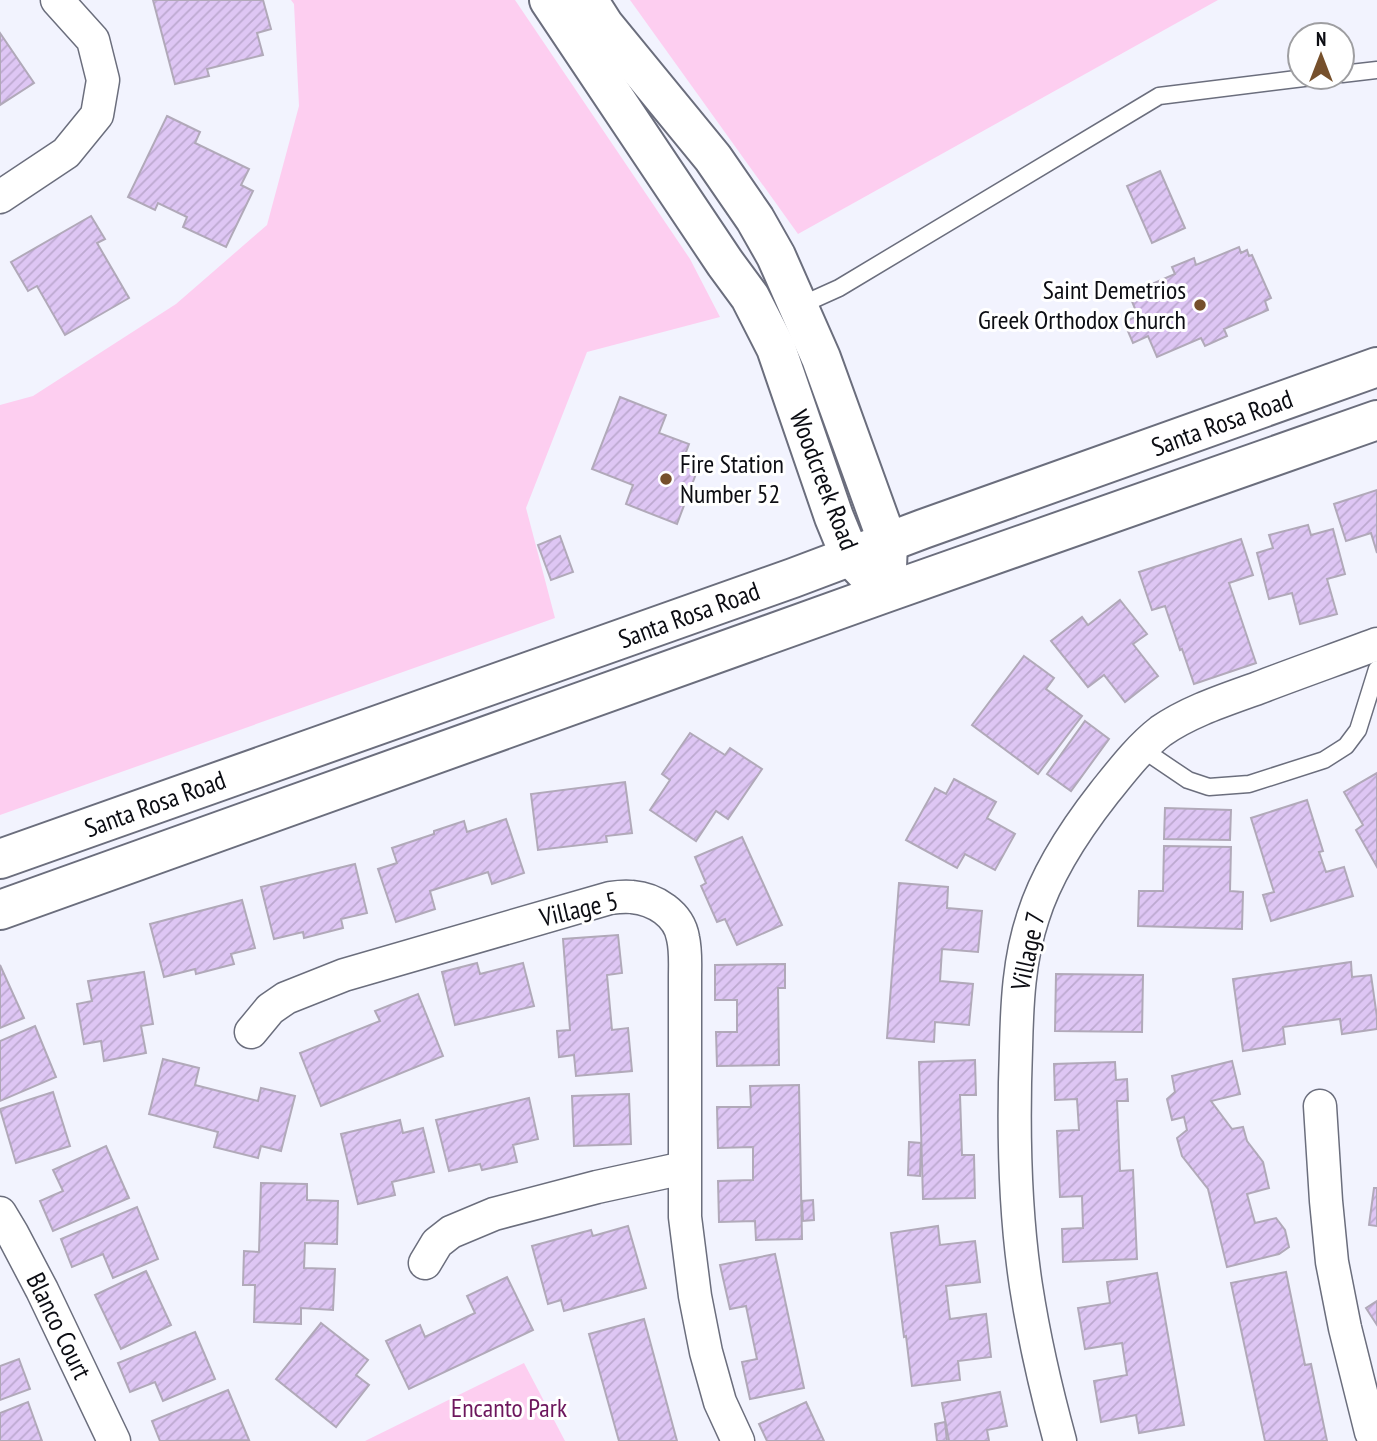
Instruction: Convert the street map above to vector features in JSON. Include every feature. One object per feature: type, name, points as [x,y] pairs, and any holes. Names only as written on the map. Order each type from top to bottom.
[{"type":"main road","name":"Woodcreek Road","points":[[549,0],[750,297],[776,348],[850,556],[885,593]]},
{"type":"main road","name":"Woodcreek Road","points":[[588,0],[604,25],[713,158],[776,256],[821,358],[888,543],[885,593]]},
{"type":"main road","name":"Santa Rosa Road","points":[[0,859],[1377,368]]},
{"type":"main road","name":"Santa Rosa Road","points":[[0,910],[1377,420]]},
{"type":"street","points":[[0,197],[66,153],[97,115],[103,80],[93,40],[58,0]]},
{"type":"street","name":"Village 7","points":[[1060,1441],[1036,1338],[1020,1240],[1014,1094],[1017,1000],[1033,915],[1057,862],[1074,834],[1121,772],[1160,732],[1209,705],[1377,644]]},
{"type":"street","name":"Village 5","points":[[251,1031],[270,1009],[286,998],[344,975],[610,898],[632,897],[654,902],[668,912],[680,927],[683,938],[685,1217],[695,1296],[706,1352],[720,1402],[738,1441]]},
{"type":"street","points":[[1320,1106],[1325,1200],[1336,1284],[1375,1441]]},
{"type":"street","points":[[425,1263],[437,1243],[451,1232],[494,1214],[684,1168]]},
{"type":"street","name":"Blanco Court","points":[[0,1213],[42,1290],[114,1441]]},
{"type":"lane","points":[[1356,72],[1377,70]]},
{"type":"lane","points":[[799,306],[839,288],[1159,96],[1286,80]]},
{"type":"lane","points":[[1142,750],[1188,780],[1209,787],[1249,784],[1324,760],[1346,746],[1358,730],[1377,669]]},
{"type":"green space","points":[[291,0],[515,0],[690,259],[720,317],[587,352],[526,508],[555,618],[0,815],[0,405],[33,396],[176,304],[267,225],[299,106],[294,4]]},
{"type":"green space","points":[[630,0],[1218,0],[798,234]]},
{"type":"green space","name":"Encanto Park","points":[[524,1363],[565,1441],[365,1441]]},
{"type":"building","points":[[153,0],[263,0],[271,29],[257,33],[263,55],[207,69],[209,76],[175,84]]},
{"type":"building","points":[[0,33],[34,83],[0,105]]},
{"type":"building","points":[[167,116],[200,132],[195,143],[249,169],[241,185],[253,191],[226,247],[183,227],[187,217],[158,203],[155,210],[128,197]]},
{"type":"building","points":[[1160,171],[1185,228],[1152,243],[1127,186]]},
{"type":"building","points":[[91,216],[105,239],[97,243],[129,298],[65,335],[37,286],[28,291],[11,262]]},
{"type":"building","name":"Saint Demetrios Greek Orthodox Church","points":[[1239,247],[1241,253],[1247,250],[1249,256],[1252,255],[1271,298],[1265,301],[1268,310],[1224,329],[1227,336],[1205,346],[1201,338],[1157,357],[1148,336],[1133,343],[1124,322],[1138,316],[1129,294],[1175,274],[1172,267],[1194,258],[1196,265]]},
{"type":"building","points":[[620,397],[666,415],[659,433],[689,444],[681,465],[697,471],[677,524],[626,504],[633,485],[592,469]]},
{"type":"building","points":[[1377,490],[1377,553],[1371,533],[1346,541],[1334,504]]},
{"type":"building","points":[[1308,525],[1311,535],[1333,529],[1345,574],[1327,579],[1337,614],[1300,624],[1292,593],[1269,599],[1257,553],[1273,548],[1269,535]]},
{"type":"building","points":[[560,536],[573,572],[551,580],[538,545]]},
{"type":"building","points":[[1241,539],[1253,575],[1229,583],[1256,663],[1194,684],[1165,606],[1152,610],[1139,572]]},
{"type":"building","points":[[1120,600],[1147,634],[1133,644],[1158,676],[1125,702],[1104,675],[1088,687],[1051,641],[1082,617],[1088,625]]},
{"type":"building","points":[[1024,656],[1054,678],[1046,689],[1082,716],[1038,774],[972,725]]},
{"type":"building","points":[[1085,721],[1109,739],[1071,791],[1047,774]]},
{"type":"building","points":[[690,733],[725,755],[730,748],[762,769],[728,819],[716,811],[696,841],[650,810],[670,780],[662,774]]},
{"type":"building","points":[[1377,773],[1377,867],[1356,830],[1363,825],[1344,792]]},
{"type":"building","points":[[954,779],[996,802],[987,818],[1015,834],[995,870],[965,854],[957,868],[906,840],[935,788],[946,794]]},
{"type":"building","points":[[625,782],[632,833],[606,836],[607,842],[538,850],[531,794]]},
{"type":"building","points":[[1307,800],[1323,851],[1319,852],[1326,872],[1344,867],[1353,896],[1271,921],[1263,895],[1274,892],[1251,818]]},
{"type":"building","points":[[1165,808],[1231,810],[1230,840],[1164,839]]},
{"type":"building","points":[[506,819],[524,873],[492,884],[488,872],[430,891],[435,909],[396,922],[378,869],[397,863],[392,848],[464,821],[467,832]]},
{"type":"building","points":[[742,837],[782,925],[737,945],[725,919],[717,922],[701,886],[706,883],[695,857]]},
{"type":"building","points":[[1164,846],[1231,847],[1230,891],[1243,892],[1242,929],[1138,926],[1139,891],[1163,891]]},
{"type":"building","points":[[355,864],[367,913],[341,919],[343,928],[304,938],[303,932],[274,939],[261,887]]},
{"type":"building","points":[[899,883],[948,887],[947,908],[982,911],[978,952],[942,949],[940,981],[973,984],[969,1025],[935,1022],[934,1042],[887,1038]]},
{"type":"building","points":[[242,900],[255,948],[231,954],[234,964],[196,974],[195,969],[164,977],[150,924]]},
{"type":"building","points":[[618,935],[622,973],[607,975],[612,1030],[628,1028],[632,1071],[576,1076],[574,1055],[559,1057],[557,1031],[570,1030],[563,939]]},
{"type":"building","points":[[1351,962],[1352,977],[1371,975],[1377,1029],[1342,1034],[1340,1019],[1283,1027],[1285,1044],[1243,1051],[1233,979]]},
{"type":"building","points":[[477,963],[480,974],[523,963],[534,1006],[455,1025],[442,972]]},
{"type":"building","points":[[785,964],[785,988],[778,988],[779,1065],[717,1066],[716,1032],[737,1032],[737,1000],[715,1000],[715,965]]},
{"type":"building","points":[[0,965],[24,1018],[0,1028]]},
{"type":"building","points":[[144,972],[153,1024],[141,1026],[146,1053],[104,1061],[101,1041],[84,1044],[77,1004],[92,1001],[88,981]]},
{"type":"building","points":[[1056,974],[1143,975],[1142,1032],[1055,1031]]},
{"type":"building","points":[[418,994],[443,1056],[321,1106],[300,1053],[380,1021],[375,1011]]},
{"type":"building","points":[[35,1026],[56,1077],[0,1101],[0,1041]]},
{"type":"building","points":[[163,1059],[199,1068],[195,1085],[258,1101],[261,1088],[295,1096],[281,1151],[261,1146],[258,1158],[214,1147],[218,1132],[149,1114]]},
{"type":"building","points":[[975,1060],[976,1095],[960,1095],[962,1155],[974,1155],[975,1198],[923,1199],[919,1062]]},
{"type":"building","points":[[1232,1061],[1240,1094],[1211,1101],[1232,1129],[1243,1127],[1247,1141],[1263,1162],[1269,1188],[1247,1194],[1255,1223],[1276,1218],[1285,1230],[1289,1247],[1279,1254],[1227,1267],[1208,1189],[1182,1156],[1177,1138],[1187,1130],[1184,1117],[1172,1120],[1167,1099],[1175,1092],[1172,1076]]},
{"type":"building","points":[[1115,1062],[1116,1080],[1127,1079],[1128,1101],[1117,1101],[1120,1171],[1133,1170],[1137,1259],[1063,1262],[1062,1229],[1083,1228],[1082,1196],[1060,1197],[1057,1131],[1079,1130],[1077,1099],[1055,1100],[1054,1064]]},
{"type":"building","points":[[799,1085],[802,1239],[756,1240],[755,1221],[719,1222],[718,1181],[753,1180],[753,1147],[718,1148],[717,1107],[751,1107],[750,1086]]},
{"type":"building","points":[[53,1092],[70,1146],[16,1163],[0,1109]]},
{"type":"building","points":[[629,1094],[631,1144],[574,1146],[572,1096]]},
{"type":"building","points":[[529,1098],[538,1139],[513,1145],[517,1162],[482,1170],[480,1164],[449,1171],[436,1120]]},
{"type":"building","points":[[400,1120],[403,1133],[423,1128],[434,1172],[392,1182],[395,1195],[358,1204],[341,1134]]},
{"type":"building","points":[[909,1142],[921,1143],[920,1176],[908,1175]]},
{"type":"building","points":[[106,1146],[129,1198],[53,1231],[40,1201],[63,1191],[53,1170]]},
{"type":"building","points":[[261,1183],[307,1184],[307,1200],[338,1201],[337,1244],[305,1243],[304,1268],[335,1269],[333,1310],[301,1308],[301,1324],[254,1322],[255,1285],[243,1285],[244,1251],[259,1252]]},
{"type":"building","points":[[1374,1188],[1377,1188],[1377,1226],[1369,1225]]},
{"type":"building","points":[[813,1200],[814,1220],[803,1221],[802,1201]]},
{"type":"building","points":[[137,1207],[158,1259],[113,1278],[103,1254],[72,1267],[61,1239]]},
{"type":"building","points":[[628,1226],[646,1288],[564,1311],[561,1300],[548,1304],[532,1246],[591,1230],[593,1236]]},
{"type":"building","points":[[938,1226],[940,1245],[975,1241],[980,1282],[946,1286],[950,1319],[986,1314],[991,1357],[958,1361],[960,1380],[912,1386],[891,1233]]},
{"type":"building","points":[[775,1254],[804,1388],[750,1399],[742,1362],[757,1359],[746,1306],[730,1309],[720,1265]]},
{"type":"building","points":[[146,1271],[171,1325],[121,1349],[95,1295]]},
{"type":"building","points":[[1286,1272],[1305,1365],[1311,1364],[1327,1441],[1265,1441],[1231,1283]]},
{"type":"building","points":[[1157,1273],[1184,1425],[1139,1433],[1136,1415],[1101,1422],[1094,1381],[1127,1375],[1122,1343],[1085,1349],[1078,1308],[1110,1303],[1107,1282]]},
{"type":"building","points":[[507,1277],[533,1330],[409,1389],[386,1341],[420,1325],[425,1337],[475,1313],[467,1296]]},
{"type":"building","points":[[1377,1301],[1377,1325],[1366,1308]]},
{"type":"building","points":[[644,1319],[677,1441],[619,1441],[589,1334]]},
{"type":"building","points":[[321,1323],[368,1360],[356,1375],[369,1385],[336,1427],[276,1379]]},
{"type":"building","points":[[195,1332],[215,1379],[163,1401],[155,1382],[130,1392],[118,1363]]},
{"type":"building","points":[[19,1359],[30,1389],[0,1400],[0,1366]]},
{"type":"building","points":[[228,1390],[249,1440],[160,1441],[152,1421]]},
{"type":"building","points":[[1000,1392],[1007,1426],[987,1430],[989,1441],[949,1441],[942,1403]]},
{"type":"building","points":[[28,1402],[42,1441],[0,1441],[0,1413]]},
{"type":"building","points":[[806,1402],[824,1441],[767,1441],[759,1424]]},
{"type":"building","points":[[945,1422],[947,1441],[937,1441],[935,1424]]},
{"type":"place","name":"Saint Demetrios Greek Orthodox Church","points":[[1200,305]]},
{"type":"place","name":"Fire Station Number 52","points":[[666,479]]}]
